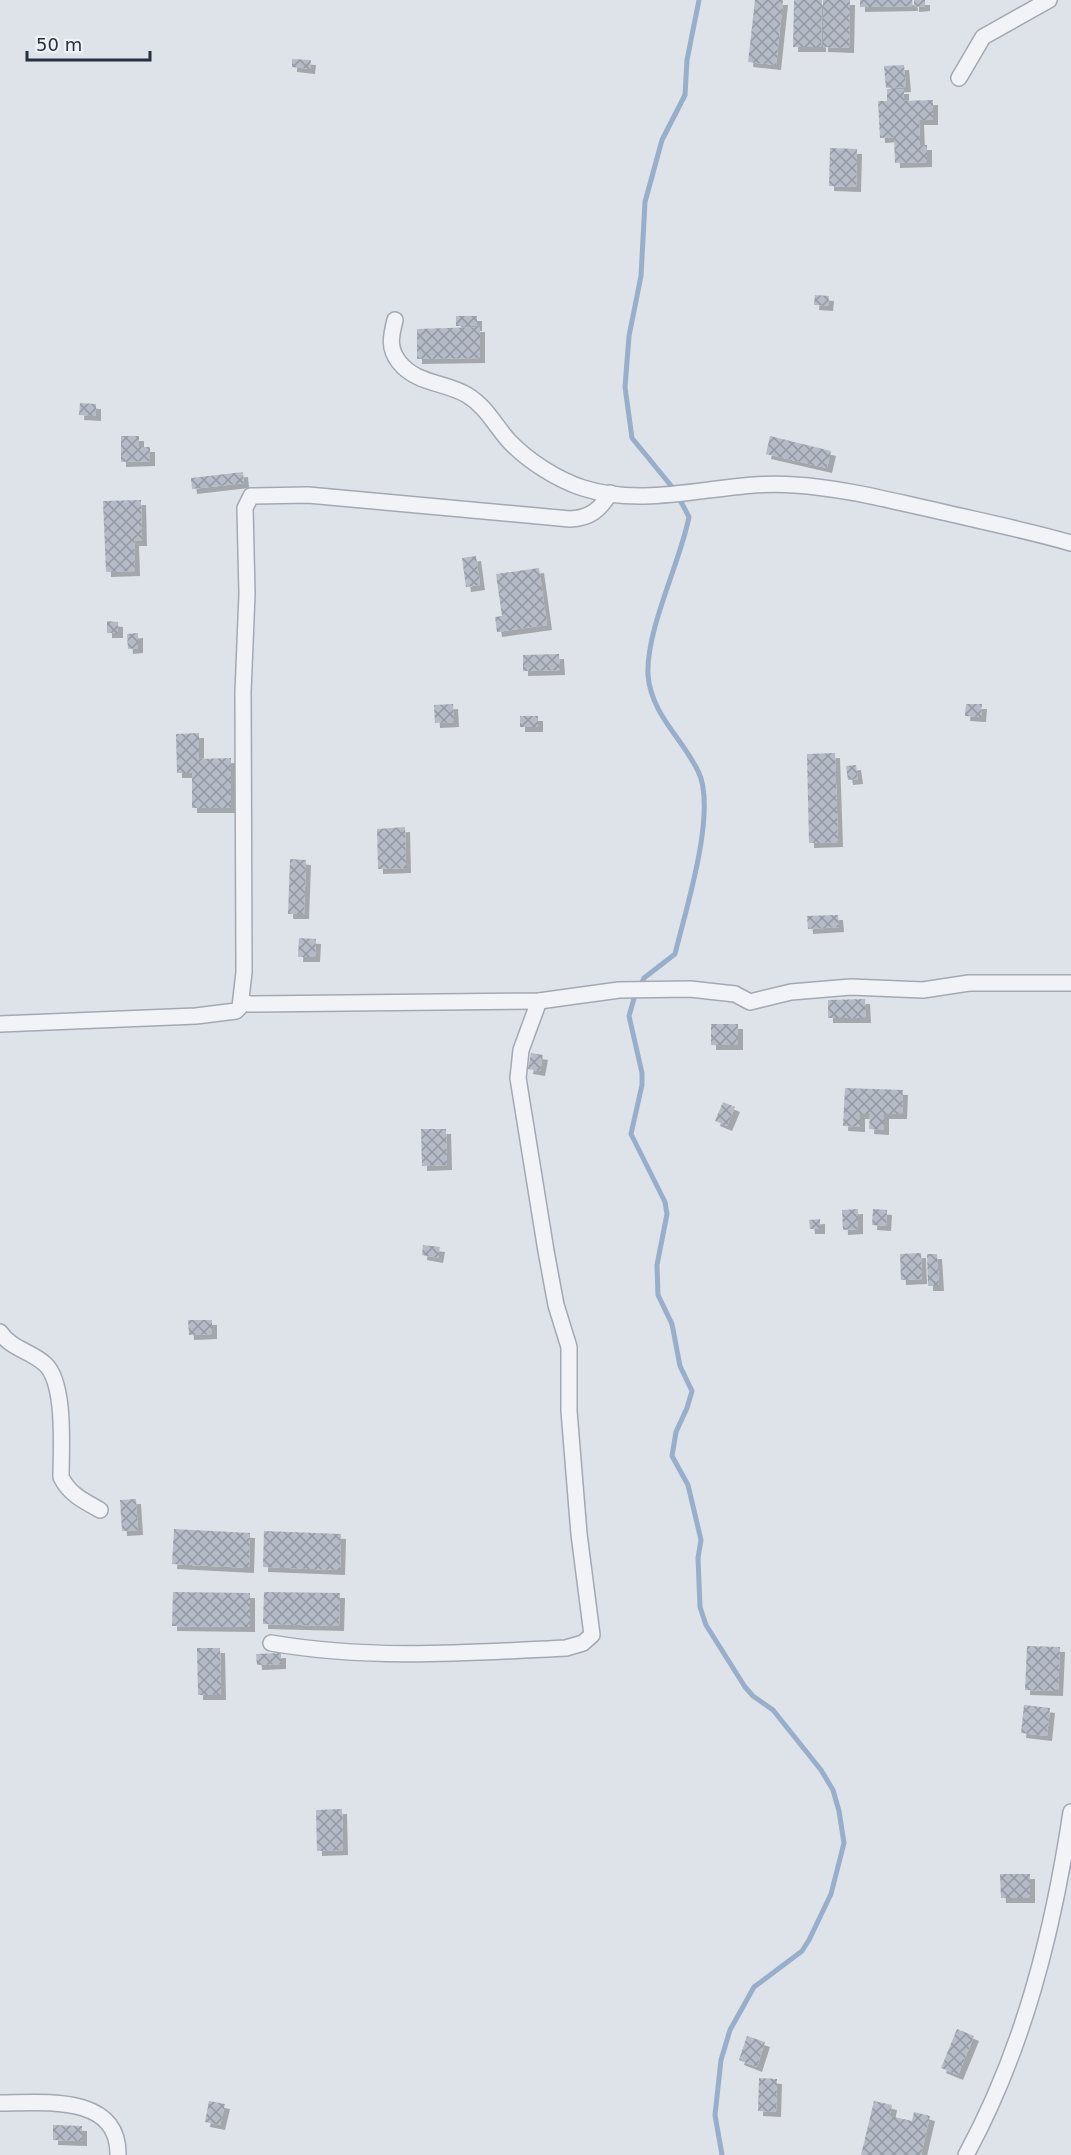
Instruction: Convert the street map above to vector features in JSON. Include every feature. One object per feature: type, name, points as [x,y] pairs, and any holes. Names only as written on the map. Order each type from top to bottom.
[{"type":"street","points":[[959,78],[983,37],[1049,0]]},
{"type":"street","points":[[395,320],[391,337],[392,352],[411,374],[453,388],[480,404],[510,443],[555,475],[583,488],[610,493],[654,495],[756,483],[796,485],[874,497],[1071,543]]},
{"type":"street","points":[[0,1024],[221,1013],[236,1011],[242,1000],[243,692],[247,594],[245,508],[248,499],[255,495],[308,495],[570,519],[590,516],[598,510],[610,493]]},
{"type":"street","points":[[242,1000],[249,1004],[539,1000],[619,990],[690,989],[735,994],[750,1002],[791,992],[852,987],[923,990],[969,983],[1071,983]]},
{"type":"street","points":[[271,1643],[345,1654],[438,1655],[566,1648],[583,1643],[592,1635],[579,1534],[569,1411],[569,1347],[556,1305],[519,1086],[521,1050],[539,1000]]},
{"type":"street","points":[[0,1332],[9,1343],[45,1364],[54,1377],[58,1394],[61,1477],[66,1487],[78,1498],[100,1510]]},
{"type":"street","points":[[966,2155],[984,2122],[1022,2033],[1040,1971],[1071,1812]]},
{"type":"street","points":[[0,2103],[56,2102],[76,2104],[91,2110],[102,2117],[113,2132],[118,2155]]},
{"type":"building","points":[[755,0],[783,0],[776,65],[748,62]]},
{"type":"building","points":[[794,0],[822,0],[821,47],[793,47]]},
{"type":"building","points":[[823,0],[850,0],[849,48],[823,47]]},
{"type":"building","points":[[860,0],[912,0],[913,6],[860,7]]},
{"type":"building","points":[[914,0],[925,0],[925,6],[914,7]]},
{"type":"building","points":[[292,59],[311,60],[310,69],[292,67]]},
{"type":"building","points":[[904,65],[906,87],[886,88],[884,66]]},
{"type":"building","points":[[887,89],[904,89],[904,101],[933,100],[933,120],[919,120],[920,145],[927,145],[927,162],[895,163],[894,137],[880,138],[878,101],[887,101]]},
{"type":"building","points":[[830,148],[857,149],[856,187],[829,186]]},
{"type":"building","points":[[815,295],[829,296],[828,306],[814,305]]},
{"type":"building","points":[[456,316],[477,316],[477,326],[456,326]]},
{"type":"building","points":[[480,327],[480,358],[417,359],[417,329]]},
{"type":"building","points":[[80,403],[96,404],[96,416],[79,415]]},
{"type":"building","points":[[121,436],[139,436],[139,447],[150,447],[150,461],[121,462]]},
{"type":"building","points":[[770,436],[831,451],[827,468],[766,454]]},
{"type":"building","points":[[243,472],[244,483],[192,489],[191,478]]},
{"type":"building","points":[[141,500],[142,541],[134,541],[135,571],[106,572],[103,501]]},
{"type":"building","points":[[476,556],[480,585],[466,587],[462,558]]},
{"type":"building","points":[[539,568],[547,625],[497,632],[495,617],[502,616],[496,574]]},
{"type":"building","points":[[107,621],[118,622],[118,633],[107,633]]},
{"type":"building","points":[[138,633],[138,648],[128,649],[127,634]]},
{"type":"building","points":[[559,654],[560,670],[523,671],[523,655]]},
{"type":"building","points":[[453,704],[454,722],[435,723],[434,705]]},
{"type":"building","points":[[966,704],[982,704],[981,717],[965,716]]},
{"type":"building","points":[[520,716],[538,716],[538,727],[520,727]]},
{"type":"building","points":[[199,733],[199,759],[231,758],[231,808],[192,808],[192,773],[177,773],[176,734]]},
{"type":"building","points":[[835,753],[838,842],[809,843],[807,754]]},
{"type":"building","points":[[856,765],[858,779],[848,780],[846,766]]},
{"type":"building","points":[[405,827],[406,868],[378,869],[377,829]]},
{"type":"building","points":[[290,859],[306,860],[304,914],[288,914]]},
{"type":"building","points":[[838,915],[839,927],[808,929],[807,916]]},
{"type":"building","points":[[299,938],[316,939],[315,957],[298,957]]},
{"type":"building","points":[[865,999],[866,1018],[828,1018],[828,1000]]},
{"type":"building","points":[[711,1024],[738,1024],[738,1045],[711,1045]]},
{"type":"building","points":[[531,1053],[543,1055],[540,1071],[528,1069]]},
{"type":"building","points":[[845,1088],[903,1090],[902,1114],[884,1114],[884,1130],[869,1129],[870,1114],[860,1114],[860,1127],[843,1126]]},
{"type":"building","points":[[723,1102],[735,1107],[727,1126],[715,1121]]},
{"type":"building","points":[[421,1129],[446,1129],[447,1165],[422,1166]]},
{"type":"building","points":[[858,1209],[858,1229],[843,1230],[842,1210]]},
{"type":"building","points":[[873,1209],[887,1210],[886,1226],[872,1225]]},
{"type":"building","points":[[820,1219],[820,1229],[810,1229],[809,1220]]},
{"type":"building","points":[[423,1245],[440,1247],[438,1258],[422,1255]]},
{"type":"building","points":[[921,1253],[922,1279],[901,1280],[900,1254]]},
{"type":"building","points":[[927,1254],[937,1254],[939,1286],[928,1286]]},
{"type":"building","points":[[188,1320],[212,1320],[212,1334],[189,1335]]},
{"type":"building","points":[[136,1499],[138,1530],[122,1531],[120,1500]]},
{"type":"building","points":[[174,1529],[250,1533],[249,1568],[172,1564]]},
{"type":"building","points":[[264,1531],[341,1534],[340,1570],[263,1567]]},
{"type":"building","points":[[173,1592],[250,1593],[250,1627],[172,1626]]},
{"type":"building","points":[[264,1592],[340,1593],[339,1626],[263,1624]]},
{"type":"building","points":[[1027,1646],[1060,1647],[1058,1691],[1025,1690]]},
{"type":"building","points":[[197,1648],[220,1648],[221,1695],[198,1695]]},
{"type":"building","points":[[281,1653],[281,1664],[257,1665],[256,1654]]},
{"type":"building","points":[[1024,1705],[1050,1708],[1047,1736],[1021,1733]]},
{"type":"building","points":[[342,1809],[343,1850],[317,1851],[316,1810]]},
{"type":"building","points":[[1000,1874],[1030,1874],[1030,1898],[1001,1898]]},
{"type":"building","points":[[957,2029],[974,2036],[958,2075],[941,2068]]},
{"type":"building","points":[[747,2036],[765,2042],[757,2067],[739,2060]]},
{"type":"building","points":[[759,2078],[777,2079],[776,2112],[758,2111]]},
{"type":"building","points":[[209,2101],[225,2104],[220,2125],[205,2122]]},
{"type":"building","points":[[874,2101],[892,2105],[890,2116],[912,2121],[914,2112],[930,2116],[921,2155],[861,2155]]},
{"type":"building","points":[[53,2125],[82,2126],[82,2141],[53,2140]]},
{"type":"waterway","points":[[673,488],[632,438],[625,387],[629,336],[641,276],[645,202],[662,140],[685,95],[687,60],[699,0]]},
{"type":"waterway","points":[[642,982],[675,954],[698,861],[704,810],[703,788],[698,771],[661,714],[650,689],[648,675],[652,637],[689,517],[679,498]]},
{"type":"waterway","points":[[635,995],[629,1016],[642,1073],[642,1085],[631,1134],[665,1202],[667,1214],[657,1265],[658,1295],[672,1324],[680,1366],[692,1391],[676,1432],[672,1456],[688,1485],[701,1540],[698,1558],[700,1607],[706,1625],[745,1687],[753,1696],[773,1710],[821,1770],[833,1790],[844,1843],[831,1894],[809,1940],[802,1951],[754,1987],[730,2030],[721,2060],[715,2115],[722,2155]]}]
